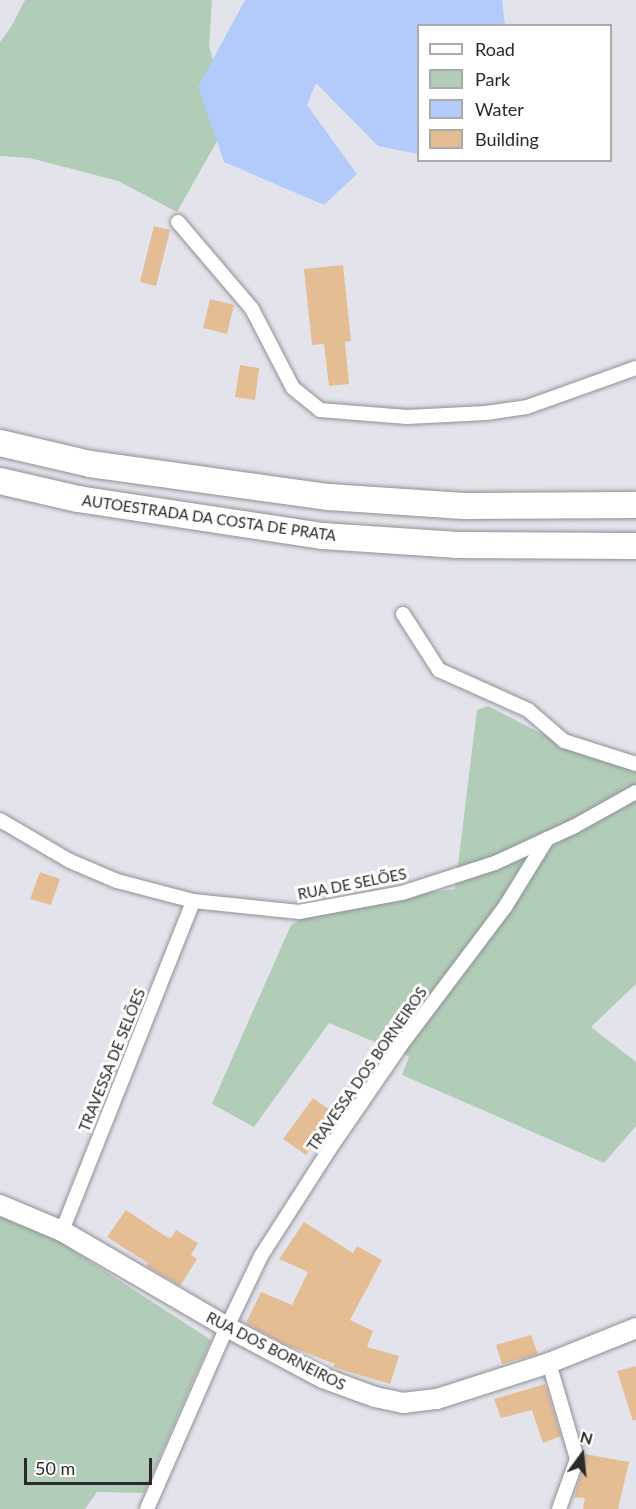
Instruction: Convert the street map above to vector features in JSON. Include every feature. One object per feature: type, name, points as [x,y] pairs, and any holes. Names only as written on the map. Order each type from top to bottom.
[{"type":"highway","points":[[0,443],[90,464],[329,497],[464,506],[636,505]]},
{"type":"highway","name":"AUTOESTRADA DA COSTA DE PRATA","points":[[0,481],[78,499],[323,536],[458,545],[636,546]]},
{"type":"street","points":[[178,222],[252,309],[293,388],[320,410],[407,417],[486,413],[527,407],[636,368]]},
{"type":"street","points":[[403,614],[439,670],[528,710],[564,741],[636,764]]},
{"type":"street","name":"RUA DE SELÕES","points":[[0,820],[70,861],[117,882],[193,900],[299,912],[402,893],[495,863],[547,839],[636,792]]},
{"type":"street","name":"TRAVESSA DOS BORNEIROS","points":[[147,1509],[227,1327],[261,1256],[333,1143],[401,1045],[505,907],[547,839]]},
{"type":"street","name":"TRAVESSA DE SELÕES","points":[[62,1231],[193,900]]},
{"type":"street","name":"RUA DOS BORNEIROS","points":[[0,1205],[62,1231],[227,1327],[322,1378],[375,1397],[403,1403],[437,1399],[549,1364],[636,1328]]},
{"type":"street","points":[[549,1364],[577,1459],[559,1509]]},
{"type":"green space","points":[[25,0],[212,0],[209,46],[230,118],[177,212],[118,181],[30,158],[0,156],[0,42]]},
{"type":"green space","points":[[488,706],[542,734],[636,765],[636,984],[591,1027],[636,1062],[636,1126],[604,1163],[402,1075],[409,1056],[329,1023],[254,1127],[212,1104],[291,925],[326,906],[455,889],[477,710]]},
{"type":"green space","points":[[0,1210],[25,1219],[211,1340],[144,1493],[97,1492],[85,1509],[0,1509]]},
{"type":"water","points":[[245,0],[502,0],[505,24],[417,24],[417,154],[378,146],[316,83],[307,105],[357,174],[324,205],[224,162],[198,87]]},
{"type":"building","points":[[154,226],[170,230],[156,286],[140,282]]},
{"type":"building","points":[[343,265],[351,341],[345,342],[349,384],[329,386],[324,344],[312,345],[304,269]]},
{"type":"building","points":[[210,299],[234,305],[227,334],[203,328]]},
{"type":"building","points":[[240,365],[259,368],[255,400],[235,397]]},
{"type":"building","points":[[40,872],[60,879],[51,905],[30,899]]},
{"type":"building","points":[[313,1098],[337,1115],[306,1155],[283,1139]]},
{"type":"building","points":[[126,1210],[165,1236],[171,1238],[176,1230],[198,1243],[191,1255],[197,1259],[180,1286],[107,1237]]},
{"type":"building","points":[[304,1222],[353,1253],[357,1246],[382,1260],[350,1320],[373,1331],[367,1347],[399,1356],[390,1384],[333,1367],[335,1364],[286,1345],[246,1323],[261,1292],[292,1305],[308,1272],[279,1259]]},
{"type":"building","points":[[531,1335],[538,1354],[502,1364],[496,1345]]},
{"type":"building","points":[[636,1366],[636,1420],[633,1421],[617,1371]]},
{"type":"building","points":[[545,1384],[561,1436],[543,1443],[532,1410],[501,1418],[494,1399]]},
{"type":"building","points":[[585,1454],[629,1462],[618,1509],[583,1509],[585,1498],[574,1497],[585,1462]]}]
